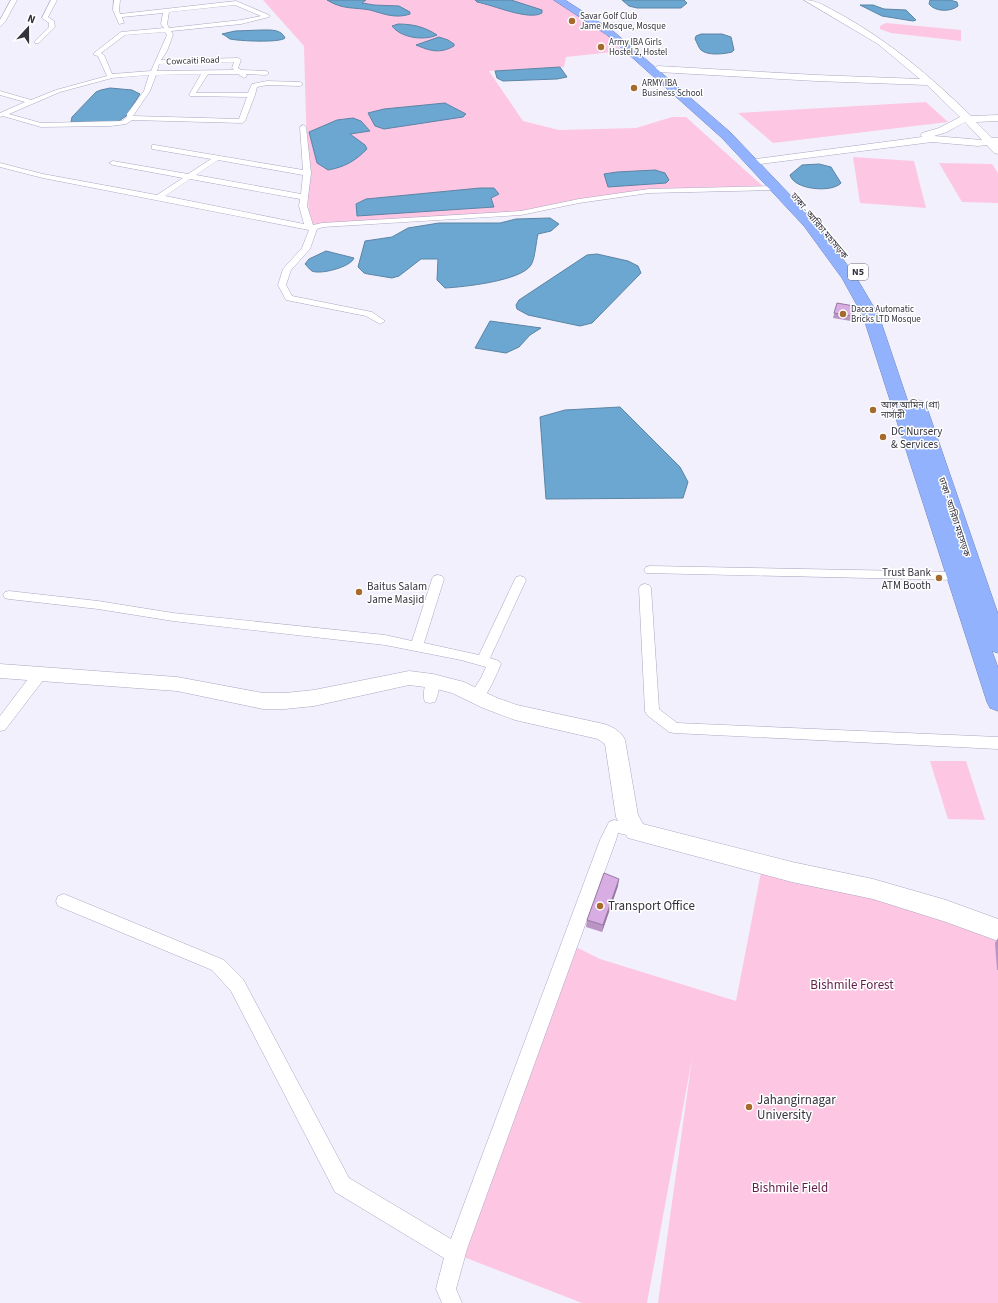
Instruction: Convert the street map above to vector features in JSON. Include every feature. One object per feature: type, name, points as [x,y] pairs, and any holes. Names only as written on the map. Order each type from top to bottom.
[{"type":"highway","name":"N5","points":[[559,0],[610,33],[628,48],[726,135],[777,188]]},
{"type":"highway","name":"ঢাকা - আরিচা মহাসড়ক","points":[[568,0],[630,45],[658,69],[758,158],[792,194],[857,272],[882,313],[900,360]]},
{"type":"highway","name":"ঢাকা - আরিচা মহাসড়ক","points":[[777,188],[809,223],[848,277],[871,316],[998,702]]},
{"type":"highway","name":"ঢাকা - আরিচা মহাসড়ক","points":[[911,388],[998,645]]},
{"type":"street","points":[[0,25],[8,15],[14,0]]},
{"type":"street","points":[[38,42],[52,27],[52,22],[45,18],[54,0]]},
{"type":"street","points":[[117,0],[116,10],[122,25],[123,33]]},
{"type":"street","points":[[239,4],[247,0]]},
{"type":"street","points":[[808,0],[862,30],[929,82],[994,142],[998,151]]},
{"type":"street","points":[[118,16],[236,3],[267,16],[241,22],[131,35],[123,33]]},
{"type":"street","points":[[248,8],[258,6],[254,3]]},
{"type":"street","name":"Cowcaiti Road","points":[[157,62],[164,52],[167,30],[166,10]]},
{"type":"street","points":[[110,76],[101,55],[96,54],[123,33]]},
{"type":"street","name":"Cowcaiti Road","points":[[157,62],[238,60],[235,68],[254,85]]},
{"type":"street","points":[[1,115],[41,124],[124,123],[130,118],[130,114],[146,91],[157,62]]},
{"type":"street","points":[[658,69],[816,78],[929,82]]},
{"type":"street","points":[[206,72],[192,95],[252,95]]},
{"type":"street","points":[[1,115],[58,91],[110,76],[152,73],[266,73]]},
{"type":"street","points":[[239,129],[252,95],[254,85],[267,83],[300,84]]},
{"type":"street","points":[[0,93],[32,102]]},
{"type":"street","points":[[130,118],[242,121]]},
{"type":"street","points":[[758,158],[828,150],[925,136],[943,130],[967,118],[998,118]]},
{"type":"street","points":[[303,127],[307,173],[303,206],[311,228],[306,249],[287,269],[282,285],[289,298],[369,314],[380,321]]},
{"type":"street","points":[[758,158],[932,139],[994,142]]},
{"type":"street","points":[[155,147],[307,173]]},
{"type":"street","points":[[159,197],[218,158]]},
{"type":"street","points":[[113,163],[304,197]]},
{"type":"street","points":[[0,165],[43,176],[159,197],[311,228],[322,225],[521,213],[579,201],[649,191],[777,188]]},
{"type":"street","points":[[650,570],[957,576]]},
{"type":"street","points":[[417,646],[438,579]]},
{"type":"street","points":[[483,660],[520,580]]},
{"type":"street","points":[[645,588],[652,711],[674,728],[998,743]]},
{"type":"street","points":[[8,595],[98,605],[173,617],[385,640],[483,660],[494,664],[494,666],[477,695]]},
{"type":"street","points":[[0,671],[178,684],[263,701],[285,701],[314,698],[409,678],[431,690],[456,687],[477,695],[490,704],[515,712],[604,732],[615,740],[628,817],[636,831]]},
{"type":"street","points":[[0,726],[39,674]]},
{"type":"street","points":[[446,1298],[456,1254],[614,826],[792,872],[873,889],[946,911],[998,930]]},
{"type":"street","points":[[64,901],[218,965],[237,985],[342,1185],[456,1254]]},
{"type":"green space","points":[[263,0],[558,0],[610,37],[622,51],[566,57],[564,67],[489,71],[523,121],[559,130],[636,128],[672,117],[686,117],[766,189],[649,191],[501,215],[309,227],[304,46]]},
{"type":"green space","points":[[886,23],[961,30],[961,41],[891,33],[880,29],[880,26]]},
{"type":"green space","points":[[926,102],[948,122],[773,143],[738,113]]},
{"type":"green space","points":[[853,157],[914,161],[926,208],[860,203]]},
{"type":"green space","points":[[939,163],[992,164],[998,173],[998,203],[962,202]]},
{"type":"green space","points":[[930,761],[966,761],[985,820],[948,819]]},
{"type":"green space","name":"Jahangirnagar University","points":[[761,872],[873,889],[998,931],[998,1303],[658,1303],[692,1059],[647,1303],[582,1303],[456,1254],[570,944],[600,959],[736,1001]]},
{"type":"water","points":[[327,0],[366,0],[362,3],[399,6],[410,12],[410,14],[400,16],[390,15],[370,10],[343,7]]},
{"type":"water","points":[[475,0],[511,0],[542,10],[542,13],[536,15],[520,14],[477,2]]},
{"type":"water","points":[[622,0],[684,0],[687,3],[681,8],[637,8],[629,6]]},
{"type":"water","points":[[930,0],[950,0],[957,2],[958,6],[947,10],[939,10],[935,9],[929,4]]},
{"type":"water","points":[[860,5],[873,5],[884,9],[906,10],[916,20],[913,21],[882,16]]},
{"type":"water","points":[[398,24],[419,26],[437,35],[426,38],[407,36],[392,26]]},
{"type":"water","points":[[272,30],[281,33],[285,38],[276,41],[242,40],[230,39],[222,34],[235,31]]},
{"type":"water","points":[[701,34],[722,34],[731,37],[734,50],[732,52],[721,54],[704,52],[700,49],[695,39],[696,36]]},
{"type":"water","points":[[439,37],[448,40],[454,44],[454,46],[444,50],[435,51],[416,45]]},
{"type":"water","points":[[560,67],[567,77],[557,79],[503,81],[497,78],[495,71]]},
{"type":"water","points":[[110,88],[132,90],[140,94],[126,116],[119,121],[112,122],[71,122],[72,117],[96,92]]},
{"type":"water","points":[[445,103],[466,114],[463,117],[384,129],[375,126],[368,113],[384,109]]},
{"type":"water","points":[[353,118],[361,121],[370,131],[350,134],[365,145],[367,149],[349,163],[328,170],[317,163],[309,132],[337,120]]},
{"type":"water","points":[[819,164],[831,167],[841,183],[830,188],[822,189],[806,187],[798,184],[790,175],[802,165]]},
{"type":"water","points":[[655,170],[665,173],[669,180],[666,183],[608,187],[604,174],[617,172]]},
{"type":"water","points":[[494,188],[499,194],[491,198],[494,207],[357,216],[356,204],[366,199]]},
{"type":"water","points":[[550,218],[559,224],[551,231],[538,234],[531,265],[525,271],[504,279],[477,285],[445,288],[437,280],[438,259],[421,259],[399,276],[392,278],[364,273],[358,267],[365,241],[392,237],[408,228],[439,223],[500,223],[516,219]]},
{"type":"water","points":[[326,251],[354,258],[342,267],[328,271],[316,272],[309,269],[305,264],[309,259]]},
{"type":"water","points":[[597,254],[628,261],[638,266],[641,273],[592,323],[580,326],[528,315],[517,309],[516,305],[519,300],[587,255]]},
{"type":"water","points":[[490,321],[541,328],[530,335],[519,347],[506,353],[475,348]]},
{"type":"water","points":[[620,407],[680,467],[688,482],[683,498],[546,499],[540,417],[565,410]]},
{"type":"building","points":[[837,303],[854,306],[853,316],[834,313]]},
{"type":"building","name":"Transport Office","points":[[604,873],[619,879],[603,925],[587,920]]},
{"type":"place","name":"Savar Golf Club Jame Mosque, Mosque","points":[[572,21]]},
{"type":"place","name":"Army IBA Girls Hostel 2, Hostel","points":[[601,47]]},
{"type":"place","name":"ARMY IBA Business School","points":[[634,88]]},
{"type":"place","name":"Dacca Automatic Bricks LTD Mosque","points":[[843,314]]},
{"type":"place","name":"আল আমিন (প্রা) নার্সারী","points":[[873,410]]},
{"type":"place","name":"DC Nursery & Services","points":[[883,437]]},
{"type":"place","name":"Trust Bank ATM Booth","points":[[939,578]]},
{"type":"place","name":"Baitus Salam Jame Masjid","points":[[359,592]]},
{"type":"place","name":"Transport Office","points":[[600,906]]},
{"type":"place","name":"Jahangirnagar University","points":[[749,1107]]},
{"type":"park label","name":"Bishmile Forest","points":[[852,985]]},
{"type":"park label","name":"Bishmile Field","points":[[790,1188]]}]
